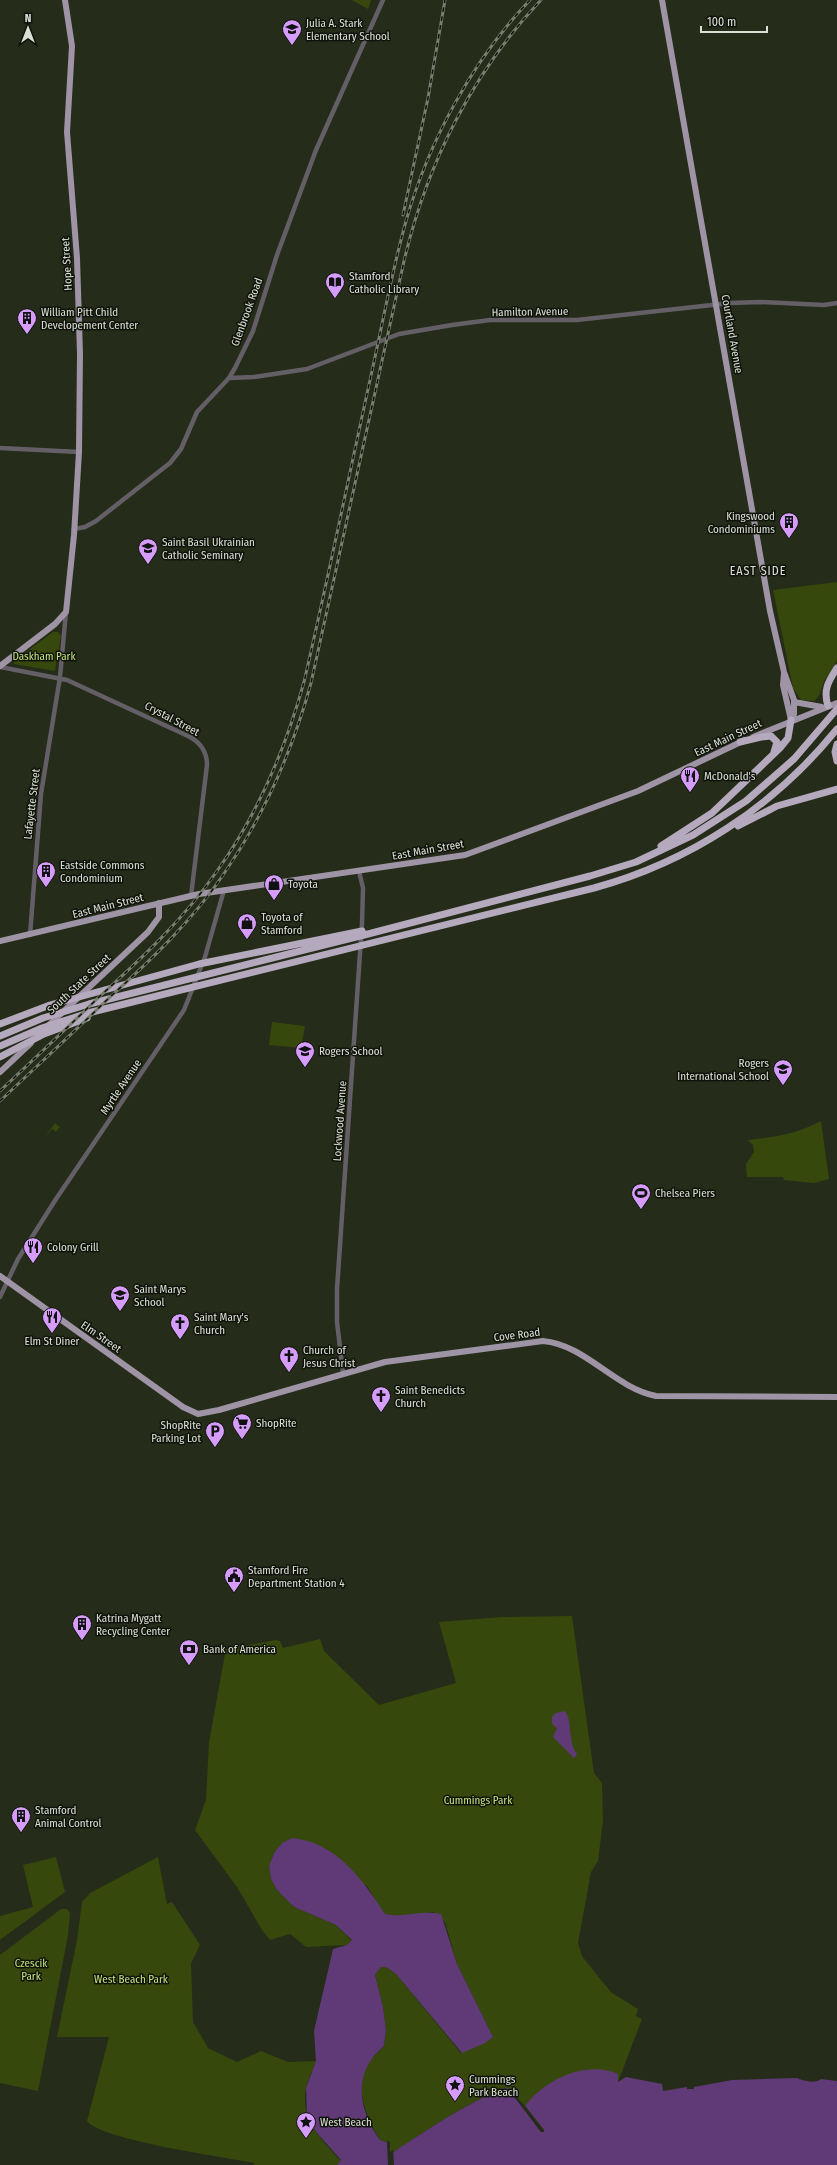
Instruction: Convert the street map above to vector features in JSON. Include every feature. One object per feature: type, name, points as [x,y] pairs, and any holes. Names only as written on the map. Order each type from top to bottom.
[{"type":"highway","points":[[0,1036],[68,1010],[590,876],[636,862],[693,835],[746,801],[794,759],[832,706],[825,695],[825,688],[837,668]]},
{"type":"highway","points":[[636,862],[704,820],[786,742],[790,734],[791,720]]},
{"type":"highway","points":[[712,838],[739,821],[777,791],[812,758],[837,729]]},
{"type":"highway","points":[[740,742],[768,736],[777,742],[776,750],[756,772]]},
{"type":"highway","points":[[837,744],[835,752],[837,761]]},
{"type":"highway","points":[[0,1046],[72,1018],[214,981],[609,884],[669,861],[778,806],[837,789]]},
{"type":"highway","points":[[3,1023],[50,1005],[229,957],[274,948],[353,936]]},
{"type":"highway","points":[[0,1057],[15,1048],[64,1025],[150,998]]},
{"type":"main road","name":"Hope Street","points":[[65,0],[72,40],[67,122],[77,266],[79,452],[74,529]]},
{"type":"main road","name":"Courtland Avenue","points":[[662,0],[770,612],[784,672],[791,720]]},
{"type":"main road","points":[[0,667],[55,624],[66,612],[74,529]]},
{"type":"main road","name":"Courtland Avenue","points":[[786,685],[794,702],[794,714],[791,720]]},
{"type":"main road","points":[[794,702],[807,706],[832,706]]},
{"type":"main road","name":"East Main Street","points":[[0,941],[191,896],[452,858],[477,851],[638,791],[740,742],[791,720],[832,706]]},
{"type":"main road","name":"South State Street","points":[[0,1072],[152,928],[160,913],[159,903]]},
{"type":"main road","name":"Elm Street","points":[[0,1276],[192,1412]]},
{"type":"main road","name":"Cove Road","points":[[192,1412],[209,1412],[343,1373],[391,1361],[542,1341],[568,1346],[620,1383],[636,1391],[656,1396],[837,1397]]},
{"type":"street","name":"Glenbrook Road","points":[[74,529],[85,527],[96,521],[170,463],[180,449],[197,412],[229,378],[253,331],[277,255],[316,150],[383,0]]},
{"type":"street","name":"Hamilton Avenue","points":[[229,378],[254,377],[307,369],[398,334],[421,329],[490,320],[576,320],[716,304],[760,302],[824,305],[837,303]]},
{"type":"street","points":[[0,448],[79,452]]},
{"type":"street","name":"Lafayette Street","points":[[30,935],[41,796],[60,677],[66,612]]},
{"type":"street","name":"Crystal Street","points":[[0,667],[60,677],[98,692],[137,711],[192,738],[201,746],[206,755],[207,765],[191,896]]},
{"type":"street","name":"Lockwood Avenue","points":[[343,1373],[337,1322],[337,1282],[362,932],[363,888],[359,871]]},
{"type":"street","name":"Myrtle Avenue","points":[[0,1297],[18,1259],[56,1199],[184,1010],[205,957],[224,890]]},
{"type":"green space","points":[[352,0],[371,0],[368,9]]},
{"type":"green space","points":[[837,582],[837,661],[824,681],[819,696],[814,701],[801,700],[793,688],[773,590]]},
{"type":"green space","name":"Daskham Park","points":[[53,632],[58,632],[61,636],[55,671],[14,664],[14,661]]},
{"type":"green space","points":[[272,1022],[305,1026],[301,1048],[269,1045]]},
{"type":"green space","points":[[821,1121],[829,1179],[814,1183],[784,1180],[783,1177],[747,1177],[746,1164],[754,1152],[753,1145],[748,1140],[786,1134],[803,1129]]},
{"type":"green space","points":[[55,1123],[60,1127],[56,1132],[52,1129],[45,1137]]},
{"type":"green space","name":"Cummings Park","points":[[572,1616],[594,1773],[602,1783],[603,1821],[598,1861],[591,1872],[578,1943],[582,1956],[601,1980],[612,1993],[638,2009],[636,2016],[642,2019],[618,2082],[542,2132],[507,2087],[461,2109],[389,2155],[373,2128],[367,2114],[363,2100],[362,2086],[364,2072],[372,2059],[384,2046],[386,2030],[383,2007],[375,1975],[381,1967],[386,1967],[396,1974],[461,2053],[493,2037],[457,1964],[445,1922],[433,1912],[396,1917],[384,1914],[367,1886],[282,1843],[274,1853],[269,1866],[271,1879],[277,1890],[294,1907],[336,1925],[352,1941],[347,1945],[306,1947],[290,1934],[270,1940],[262,1930],[237,1887],[195,1830],[206,1800],[209,1742],[226,1649],[276,1640],[280,1641],[283,1648],[320,1639],[324,1651],[379,1705],[456,1683],[439,1622],[502,1617]]},
{"type":"green space","name":"Czescik Park","points":[[56,1857],[65,1892],[0,1940],[0,1916],[33,1907],[23,1865]]},
{"type":"green space","name":"West Beach Park","points":[[158,1857],[167,1904],[172,1902],[200,1945],[191,1963],[193,2022],[208,2048],[237,2062],[261,2051],[288,2062],[316,2061],[306,2088],[306,2110],[309,2119],[320,2137],[341,2161],[337,2165],[254,2165],[254,2163],[164,2147],[115,2135],[97,2128],[87,2121],[109,2037],[57,2037],[77,1940],[82,1902],[90,1893]]},
{"type":"green space","name":"Czescik Park","points":[[61,1909],[67,1909],[70,1913],[68,1935],[38,2091],[0,2083],[0,1955]]},
{"type":"shaded area","points":[[564,1711],[567,1714],[572,1743],[577,1754],[574,1758],[553,1737],[557,1728],[552,1724],[552,1717],[556,1713]]},
{"type":"shaded area","points":[[292,1838],[308,1841],[335,1855],[358,1876],[385,1914],[441,1914],[457,1964],[493,2037],[485,2043],[462,2053],[396,1974],[386,1967],[381,1967],[375,1975],[383,2007],[386,2030],[384,2046],[374,2056],[367,2067],[363,2079],[362,2092],[363,2104],[367,2116],[380,2140],[388,2143],[389,2155],[461,2109],[507,2087],[541,2132],[544,2130],[525,2106],[533,2096],[555,2080],[580,2071],[593,2069],[606,2070],[618,2074],[618,2082],[626,2077],[662,2084],[663,2091],[687,2087],[687,2089],[694,2089],[694,2087],[732,2080],[797,2078],[809,2082],[818,2081],[821,2079],[837,2081],[837,2165],[337,2165],[341,2160],[317,2133],[307,2118],[306,2088],[316,2061],[314,2031],[333,1949],[347,1945],[352,1940],[336,1925],[294,1907],[277,1890],[271,1879],[269,1866],[274,1853],[282,1843]]},
{"type":"pier","points":[[507,2087],[525,2106],[544,2132],[541,2132]]},
{"type":"pier","points":[[387,2141],[390,2142],[390,2152],[393,2150],[394,2165],[388,2165]]},
{"type":"railway","points":[[403,215],[428,98],[445,0]]},
{"type":"railway","points":[[0,1091],[147,953],[176,922],[217,871],[232,849],[258,804],[279,757],[304,682],[392,277],[406,221],[416,191],[440,132],[471,76],[489,49],[530,0]]},
{"type":"railway","points":[[0,1101],[141,969],[184,924],[223,875],[238,853],[264,807],[286,759],[311,683],[404,261],[425,190],[439,155],[473,89],[516,28],[541,0]]},
{"type":"place","name":"Julia A. Stark Elementary School","points":[[292,46]]},
{"type":"place","name":"Stamford Catholic Library","points":[[335,299]]},
{"type":"place","name":"William Pitt Child Developement Center","points":[[27,335]]},
{"type":"place","name":"Kingswood Condominiums","points":[[789,539]]},
{"type":"place","name":"Saint Basil Ukrainian Catholic Seminary","points":[[148,565]]},
{"type":"place","name":"McDonald's","points":[[690,793]]},
{"type":"place","name":"Eastside Commons Condominium","points":[[46,888]]},
{"type":"place","name":"Toyota","points":[[274,901]]},
{"type":"place","name":"Toyota of Stamford","points":[[247,940]]},
{"type":"place","name":"Rogers School","points":[[305,1068]]},
{"type":"place","name":"Rogers International School","points":[[783,1086]]},
{"type":"place","name":"Chelsea Piers","points":[[641,1210]]},
{"type":"place","name":"Colony Grill","points":[[33,1264]]},
{"type":"place","name":"Saint Marys School","points":[[120,1312]]},
{"type":"place","name":"Elm St Diner","points":[[52,1334]]},
{"type":"place","name":"Saint Mary's Church","points":[[180,1340]]},
{"type":"place","name":"Church of Jesus Christ","points":[[289,1373]]},
{"type":"place","name":"Saint Benedicts Church","points":[[381,1413]]},
{"type":"place","name":"ShopRite","points":[[242,1440]]},
{"type":"place","name":"ShopRite Parking Lot","points":[[215,1448]]},
{"type":"place","name":"Stamford Fire Department Station 4","points":[[234,1593]]},
{"type":"place","name":"Katrina Mygatt Recycling Center","points":[[82,1641]]},
{"type":"place","name":"Bank of America","points":[[189,1666]]},
{"type":"place","name":"Stamford Animal Control","points":[[21,1833]]},
{"type":"place","name":"Cummings Park Beach","points":[[455,2102]]},
{"type":"place","name":"West Beach","points":[[306,2139]]},
{"type":"district","name":"EAST SIDE","points":[[758,571]]}]
